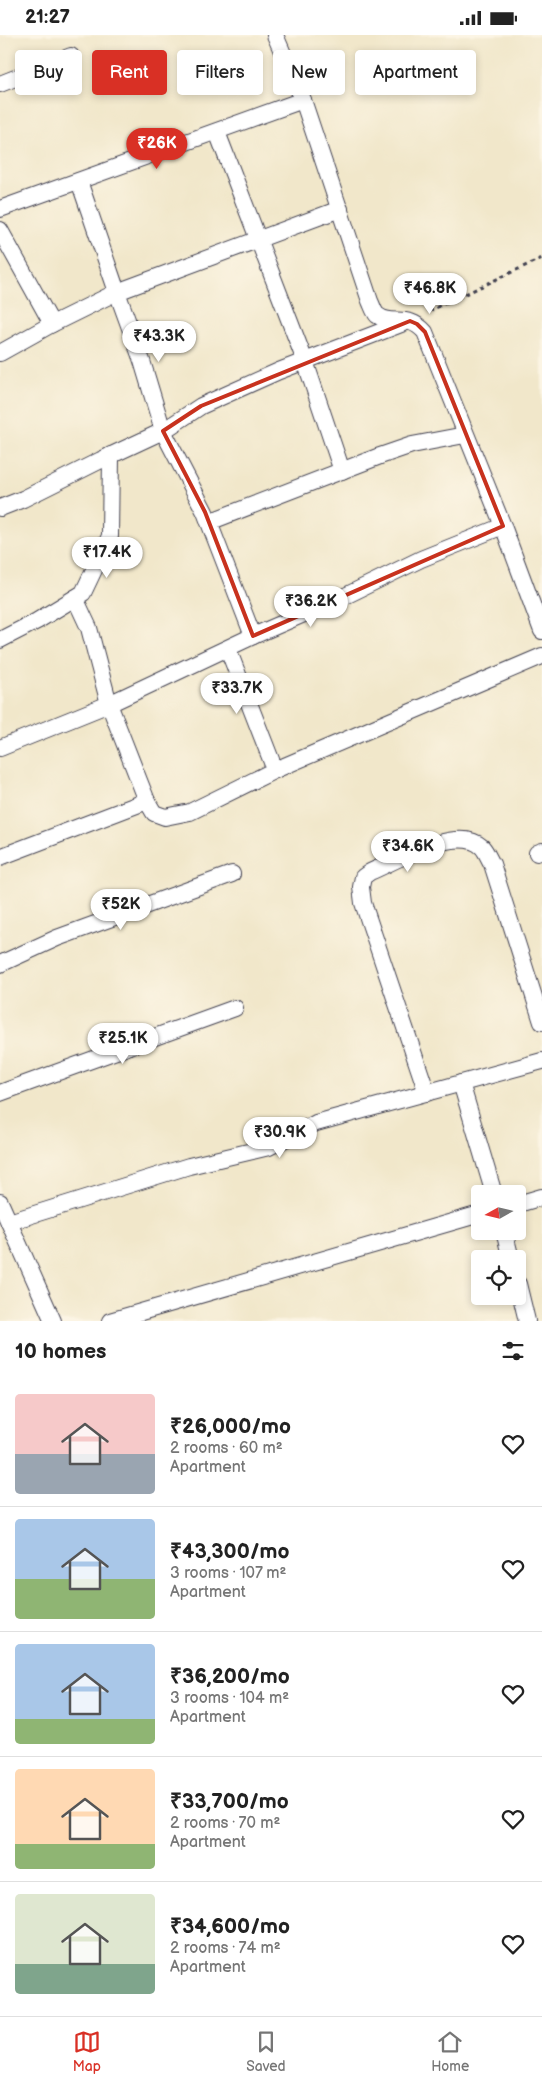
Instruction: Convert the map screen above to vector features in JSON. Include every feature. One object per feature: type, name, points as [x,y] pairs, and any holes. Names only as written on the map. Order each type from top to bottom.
[{"type":"street","points":[[275,35],[303,101],[370,301],[377,315],[388,319],[410,321],[417,324],[425,332],[503,526],[542,631]]},
{"type":"street","points":[[0,84],[15,78]]},
{"type":"street","points":[[0,209],[303,101]]},
{"type":"street","points":[[217,132],[305,361],[342,471]]},
{"type":"street","points":[[80,181],[142,361],[163,431],[209,522],[253,636]]},
{"type":"street","points":[[0,353],[52,324],[117,292],[340,209]]},
{"type":"street","points":[[0,230],[52,324]]},
{"type":"street","points":[[0,508],[23,499],[163,431],[201,406],[305,361],[410,321]]},
{"type":"street","points":[[209,522],[412,445],[465,435]]},
{"type":"street","points":[[0,640],[37,621],[83,593],[110,536],[111,455]]},
{"type":"street","points":[[0,748],[109,704],[253,636],[341,598],[421,559],[503,526]]},
{"type":"street","points":[[74,598],[89,628],[109,704],[146,801],[154,813],[165,817],[174,817],[190,812],[275,770],[542,656]]},
{"type":"street","points":[[228,649],[275,770]]},
{"type":"street","points":[[0,857],[146,801]]},
{"type":"street","points":[[427,1093],[364,903],[361,887],[363,877],[370,872],[445,841],[466,839],[483,847],[492,864],[542,1022]]},
{"type":"street","points":[[0,964],[57,938],[232,873]]},
{"type":"street","points":[[0,1093],[235,1008]]},
{"type":"street","points":[[9,1222],[190,1166],[270,1147],[316,1123],[542,1061]]},
{"type":"street","points":[[461,1083],[491,1185]]},
{"type":"street","points":[[526,1202],[542,1197]]},
{"type":"street","points":[[0,1202],[53,1321]]},
{"type":"street","points":[[110,1321],[471,1217]]},
{"type":"street","points":[[523,1305],[527,1321]]},
{"type":"street","points":[[532,1321],[542,1318]]},
{"type":"path","points":[[410,321],[542,258]]},
{"type":"highlighted area","points":[[410,321],[417,324],[425,332],[503,526],[253,636],[205,512],[163,431],[201,406]]}]
